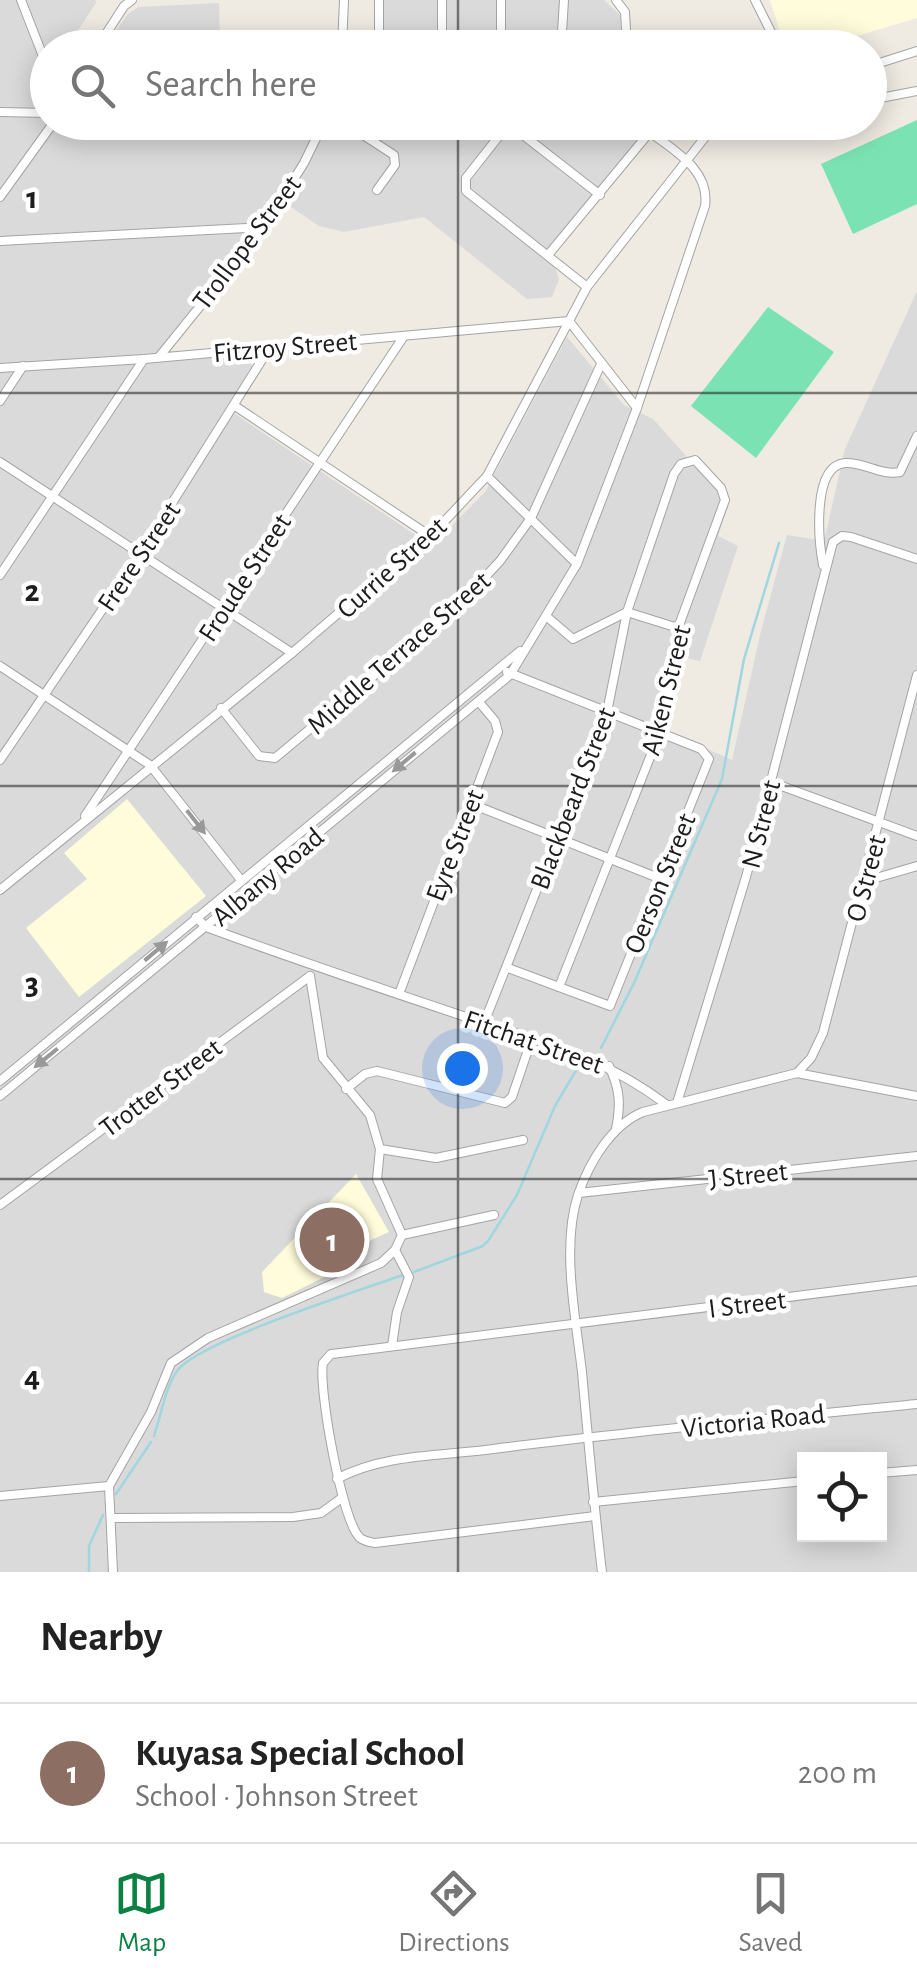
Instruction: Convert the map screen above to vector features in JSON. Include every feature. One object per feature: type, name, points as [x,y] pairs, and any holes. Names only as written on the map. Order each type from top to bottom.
[{"type":"street","points":[[20,0],[32,30]]},
{"type":"street","points":[[343,30],[344,0]]},
{"type":"street","points":[[379,0],[379,30]]},
{"type":"street","points":[[442,0],[442,30]]},
{"type":"street","points":[[501,0],[501,30]]},
{"type":"street","points":[[562,30],[564,0]]},
{"type":"street","points":[[616,0],[625,12],[626,30]]},
{"type":"street","points":[[754,0],[770,30]]},
{"type":"street","points":[[109,30],[128,3]]},
{"type":"street","points":[[887,61],[917,51]]},
{"type":"street","points":[[887,97],[917,91]]},
{"type":"street","points":[[0,112],[30,112]]},
{"type":"street","points":[[0,196],[41,140]]},
{"type":"street","name":"Trollope Street","points":[[159,357],[264,227],[315,140]]},
{"type":"street","points":[[371,140],[394,155],[394,165],[377,190]]},
{"type":"street","points":[[496,140],[464,185],[471,196],[587,287]]},
{"type":"street","points":[[529,140],[600,195]]},
{"type":"street","points":[[548,255],[643,140]]},
{"type":"street","points":[[658,140],[687,161],[703,140]]},
{"type":"street","name":"Currie Street","points":[[0,890],[220,708],[292,654],[430,536],[487,476],[587,287],[687,161]]},
{"type":"street","name":"Albany Road","points":[[0,1096],[510,674],[576,564],[637,408],[705,206],[705,183],[687,161]]},
{"type":"street","points":[[0,242],[264,227]]},
{"type":"street","points":[[569,320],[637,408]]},
{"type":"street","name":"Fitzroy Street","points":[[0,368],[144,359],[569,320]]},
{"type":"street","name":"Froude Street","points":[[84,820],[404,335]]},
{"type":"street","name":"Frere Street","points":[[0,760],[140,554],[270,347]]},
{"type":"street","points":[[0,576],[144,359]]},
{"type":"street","name":"Middle Terrace Street","points":[[220,708],[260,756],[269,759],[280,755],[458,605],[500,560],[531,518],[602,364]]},
{"type":"street","points":[[0,401],[22,366]]},
{"type":"street","points":[[236,406],[430,536]]},
{"type":"street","points":[[824,569],[817,535],[818,516],[833,469],[848,463],[890,474],[900,472],[917,436]]},
{"type":"street","name":"Blackbeard Street","points":[[484,1023],[607,712],[627,612],[674,474],[689,460]]},
{"type":"street","name":"Aiken Street","points":[[559,987],[660,732],[678,628],[724,500],[704,468],[689,460]]},
{"type":"street","points":[[0,462],[292,654]]},
{"type":"street","points":[[487,476],[576,564]]},
{"type":"street","name":"N Street","points":[[672,1104],[741,896],[833,542],[842,536],[917,560]]},
{"type":"street","points":[[546,616],[574,639],[627,612],[678,628]]},
{"type":"street","name":"Albany Road","points":[[0,1081],[524,648]]},
{"type":"street","points":[[500,665],[510,674],[660,732]]},
{"type":"street","points":[[0,666],[150,766],[241,880]]},
{"type":"street","name":"O Street","points":[[798,1073],[812,1058],[823,1034],[917,676]]},
{"type":"street","name":"Eyre Street","points":[[399,994],[498,732],[495,720],[479,702]]},
{"type":"street","points":[[424,728],[432,738]]},
{"type":"street","name":"Oerson Street","points":[[559,987],[610,1006],[662,878],[708,759],[702,749],[660,732]]},
{"type":"street","points":[[771,782],[917,836]]},
{"type":"street","points":[[469,803],[662,878]]},
{"type":"street","points":[[302,832],[310,841]]},
{"type":"street","points":[[860,894],[876,878],[917,866]]},
{"type":"street","points":[[2,872],[10,880]]},
{"type":"street","name":"Fitchat Street","points":[[196,917],[206,927],[322,970],[609,1066],[672,1104]]},
{"type":"street","points":[[508,968],[559,987]]},
{"type":"street","points":[[133,970],[142,980]]},
{"type":"street","name":"Trotter Street","points":[[0,1205],[322,970]]},
{"type":"street","points":[[113,1572],[110,1486],[151,1412],[163,1376],[184,1352],[381,1262],[395,1250],[402,1235],[376,1179],[380,1149],[370,1115],[323,1058],[310,976]]},
{"type":"street","points":[[72,1020],[81,1029]]},
{"type":"street","points":[[346,1089],[365,1074],[378,1071],[506,1103],[512,1097],[532,1038]]},
{"type":"street","points":[[609,1066],[618,1084],[621,1103],[616,1129]]},
{"type":"street","points":[[602,1572],[572,1240],[578,1193],[616,1129],[628,1118],[672,1104],[798,1073],[917,1096]]},
{"type":"street","points":[[380,1149],[436,1158],[524,1140]]},
{"type":"street","name":"J Street","points":[[578,1193],[917,1156]]},
{"type":"street","points":[[402,1235],[494,1216]]},
{"type":"street","points":[[392,1346],[397,1312],[410,1277],[395,1250]]},
{"type":"street","name":"I Street","points":[[595,1516],[375,1543],[359,1536],[337,1479],[321,1367],[331,1354],[917,1282]]},
{"type":"street","name":"Victoria Road","points":[[337,1479],[366,1467],[588,1436],[917,1404]]},
{"type":"street","points":[[887,1472],[917,1470]]},
{"type":"street","points":[[593,1502],[797,1482]]},
{"type":"street","points":[[0,1496],[110,1486]]},
{"type":"street","points":[[110,1518],[293,1517],[321,1512],[343,1497]]},
{"type":"shaded area","points":[[0,0],[96,3],[78,30],[30,30],[30,140],[637,140],[548,249],[559,279],[552,297],[527,299],[424,217],[344,232],[319,226],[288,205],[170,351],[249,357],[253,368],[226,408],[432,546],[485,492],[567,337],[624,405],[653,419],[729,504],[718,536],[738,546],[700,661],[678,656],[664,730],[732,760],[787,535],[824,541],[845,449],[917,291],[917,1572],[0,1572]]},
{"type":"shaded area","points":[[378,0],[604,0],[620,15],[620,30],[378,30]]},
{"type":"shaded area","points":[[770,0],[917,0],[917,18],[877,30],[780,30]]},
{"type":"shaded area","points":[[219,3],[220,30],[117,30],[128,14],[139,7]]},
{"type":"shaded area","points":[[127,799],[206,896],[79,997],[26,928],[87,879],[64,853]]},
{"type":"shaded area","points":[[356,1174],[389,1232],[355,1247],[353,1263],[282,1298],[264,1292],[262,1272]]},
{"type":"green space","points":[[917,120],[917,204],[853,234],[821,164],[873,140],[887,140],[887,134]]},
{"type":"green space","points":[[768,307],[834,352],[756,458],[691,406]]},
{"type":"waterway","points":[[601,1048],[634,983],[722,779],[744,659],[779,543]]},
{"type":"waterway","points":[[414,1272],[488,1241],[517,1195],[555,1106],[578,1067]]},
{"type":"waterway","points":[[154,1436],[173,1378],[191,1359],[246,1332],[403,1275]]},
{"type":"waterway","points":[[116,1494],[151,1442]]},
{"type":"waterway","points":[[89,1572],[89,1546],[103,1515]]},
{"type":"place","name":"Kuyasa Special School","points":[[332,1240]]}]
